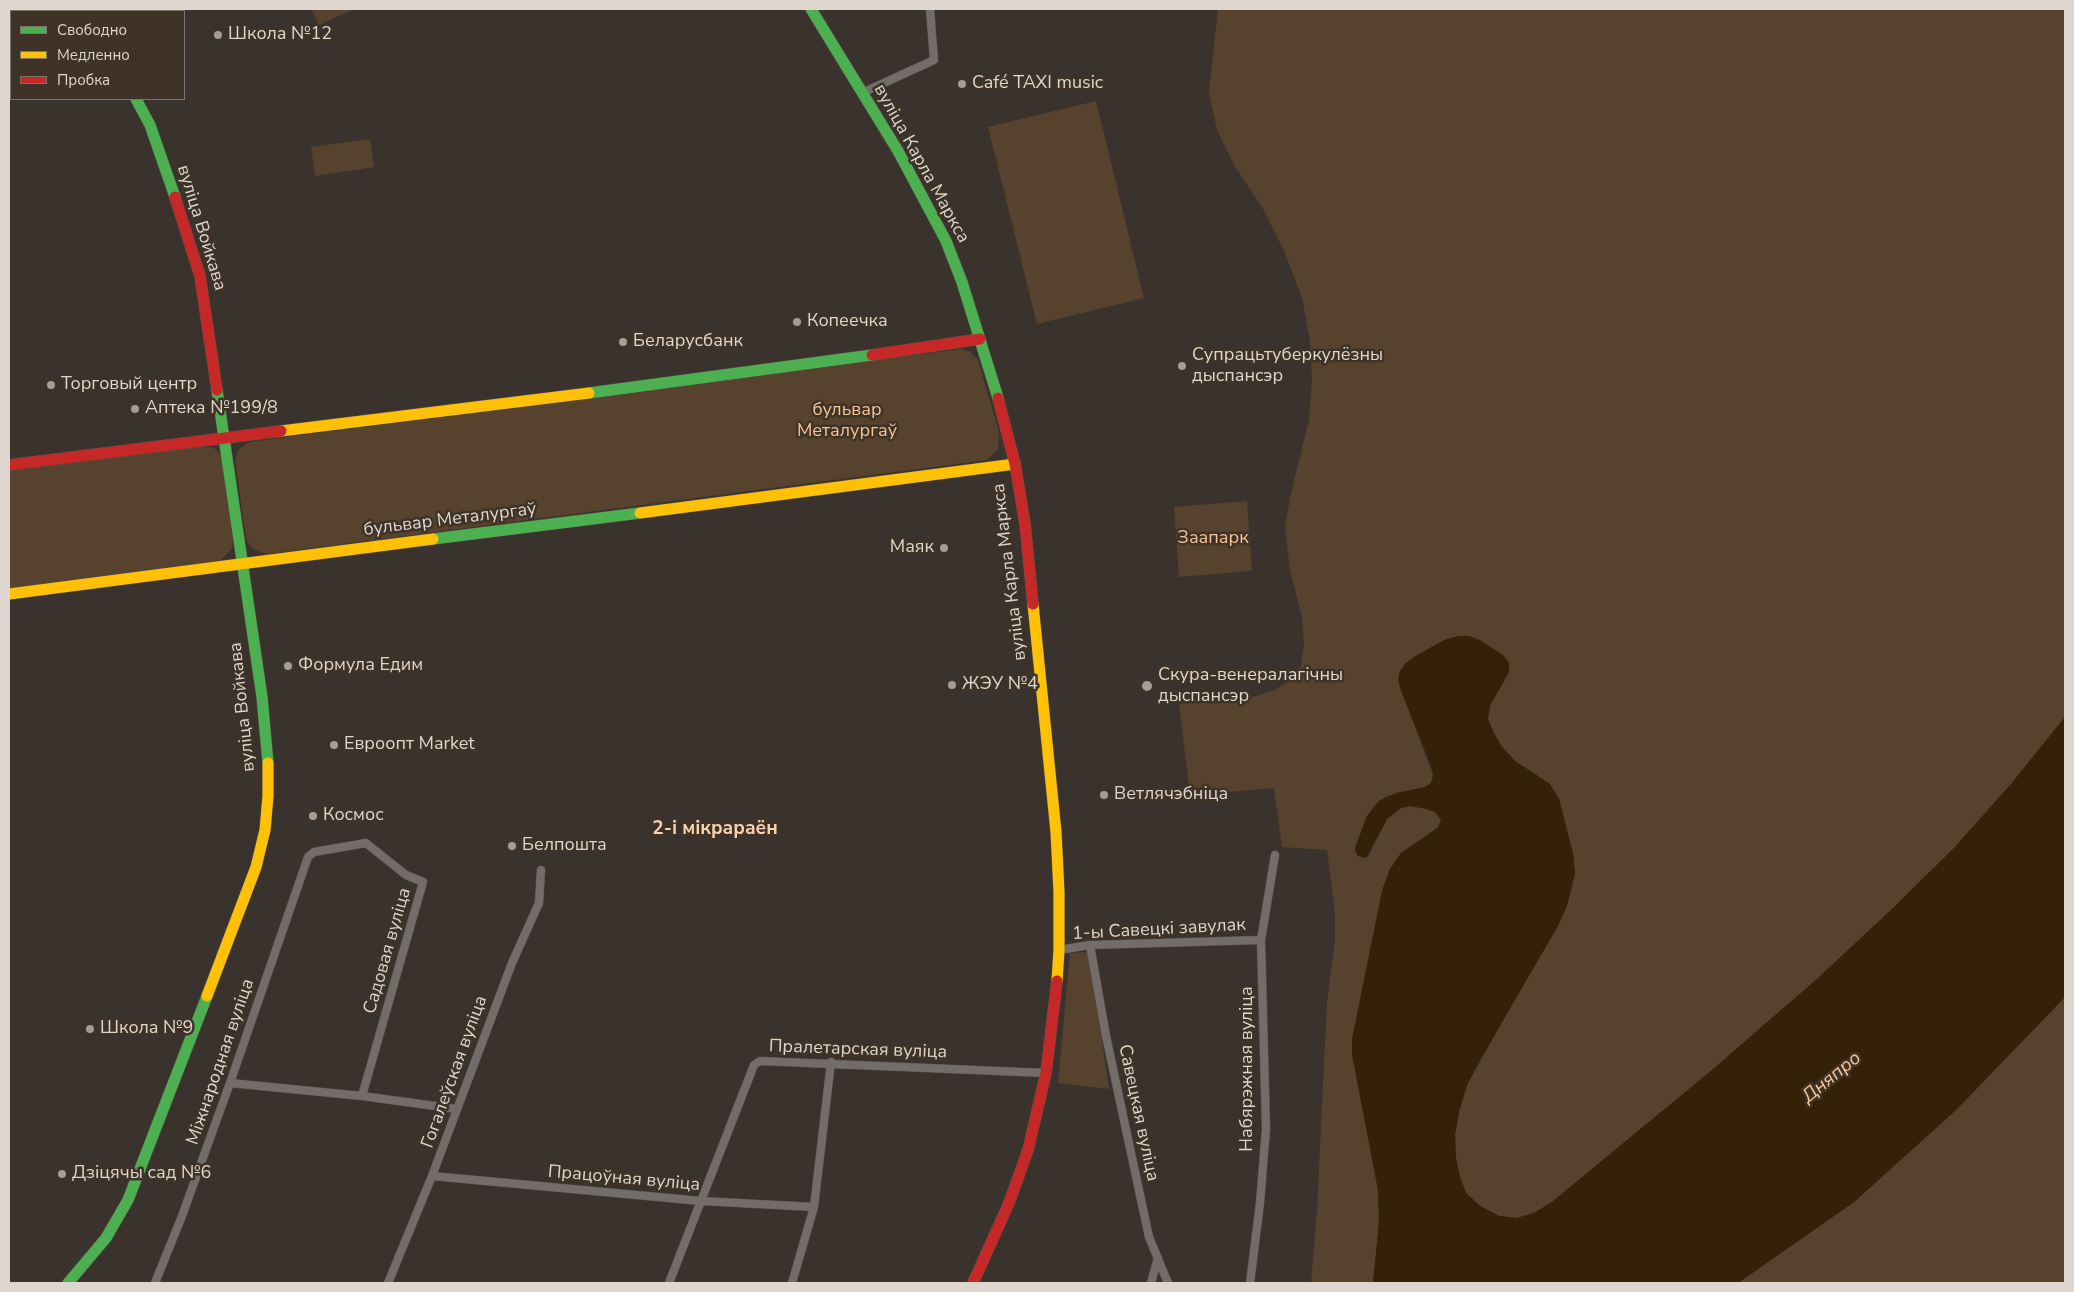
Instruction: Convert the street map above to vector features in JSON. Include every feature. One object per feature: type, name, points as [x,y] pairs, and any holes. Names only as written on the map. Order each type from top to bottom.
[{"type":"main road","name":"вуліца Карла Маркса","points":[[811,9],[898,151],[946,241],[962,282],[999,402],[1014,464],[1024,524],[1056,832],[1059,950],[1054,1016],[1046,1073],[1028,1150],[1009,1203],[973,1283]]},
{"type":"main road","name":"вуліца Войкава","points":[[68,1283],[106,1238],[128,1200],[143,1164],[248,890],[265,830],[268,796],[267,747],[262,697],[200,276],[180,210],[150,125],[137,100]]},
{"type":"main road","points":[[9,465],[597,392],[935,347],[980,339]]},
{"type":"main road","name":"бульвар Металургаў","points":[[9,594],[1014,464]]},
{"type":"street","points":[[862,93],[934,60],[930,9]]},
{"type":"street","name":"Садовая вуліца","points":[[314,852],[366,844],[406,875],[423,882],[362,1096]]},
{"type":"street","name":"Міжнародная вуліца","points":[[155,1283],[182,1216],[308,857],[314,852]]},
{"type":"street","name":"Набярэжная вуліца","points":[[1250,1283],[1266,1129],[1262,940],[1275,855]]},
{"type":"street","name":"Гогалеўская вуліца","points":[[388,1283],[432,1176],[512,964],[539,903],[541,870]]},
{"type":"street","name":"1-ы Савецкі завулак","points":[[1059,950],[1090,946],[1262,940]]},
{"type":"street","name":"Савецкая вуліца","points":[[1090,946],[1106,1036],[1149,1237],[1168,1283]]},
{"type":"street","name":"Пралетарская вуліца","points":[[669,1283],[754,1064],[768,1060],[1046,1073]]},
{"type":"street","points":[[792,1283],[814,1207],[831,1062]]},
{"type":"street","points":[[230,1082],[362,1096],[457,1109]]},
{"type":"street","name":"Працоўная вуліца","points":[[432,1176],[701,1201],[814,1207]]},
{"type":"street","points":[[1151,1283],[1158,1258]]},
{"type":"green space","points":[[311,9],[354,9],[319,25]]},
{"type":"green space","points":[[1218,9],[2065,9],[2065,717],[2011,784],[1954,848],[1817,979],[1712,1070],[1552,1202],[1534,1213],[1517,1218],[1499,1216],[1480,1206],[1466,1193],[1456,1158],[1455,1135],[1467,1085],[1567,906],[1575,873],[1573,854],[1559,799],[1535,773],[1516,762],[1502,747],[1488,719],[1490,705],[1505,680],[1433,646],[1406,663],[1400,671],[1398,680],[1433,776],[1431,783],[1425,787],[1387,796],[1379,801],[1367,816],[1356,844],[1355,853],[1362,858],[1369,855],[1387,819],[1401,808],[1410,806],[1427,809],[1435,812],[1441,820],[1438,827],[1401,853],[1390,869],[1382,891],[1352,1040],[1352,1054],[1378,1190],[1379,1223],[1373,1283],[1311,1283],[1317,1210],[1327,1002],[1335,941],[1335,914],[1327,850],[1282,847],[1274,788],[1190,795],[1179,704],[1253,697],[1275,690],[1291,680],[1301,665],[1304,645],[1302,617],[1290,570],[1285,528],[1291,493],[1309,420],[1312,380],[1310,341],[1302,298],[1285,253],[1263,209],[1234,165],[1217,130],[1209,93]]},
{"type":"green space","points":[[1096,101],[1144,298],[1037,324],[988,127]]},
{"type":"green space","points":[[370,139],[374,167],[315,176],[311,147]]},
{"type":"green space","name":"бульвар Металургаў","points":[[961,349],[970,352],[978,360],[999,432],[998,449],[987,460],[266,554],[250,546],[246,538],[235,460],[238,450],[249,442]]},
{"type":"green space","points":[[203,446],[214,448],[223,457],[233,542],[232,548],[219,561],[9,588],[9,471]]},
{"type":"green space","name":"Заапарк","points":[[1247,501],[1252,571],[1179,577],[1174,507]]},
{"type":"green space","points":[[1089,952],[1109,1089],[1058,1083],[1070,953]]},
{"type":"green space","points":[[2065,997],[2065,1283],[1738,1283],[1854,1202],[1956,1110]]},
{"type":"water","name":"Дняпро","points":[[1469,636],[1480,640],[1503,655],[1509,663],[1509,672],[1490,705],[1488,719],[1502,747],[1516,762],[1550,784],[1559,799],[1573,854],[1575,873],[1567,906],[1558,926],[1480,1060],[1467,1085],[1459,1112],[1455,1135],[1456,1158],[1460,1177],[1466,1193],[1480,1206],[1499,1216],[1517,1218],[1534,1213],[1552,1202],[1712,1070],[1817,979],[1954,848],[2011,784],[2065,717],[2065,997],[1956,1110],[1854,1202],[1738,1283],[1373,1283],[1379,1223],[1378,1190],[1352,1054],[1352,1040],[1382,891],[1390,869],[1401,853],[1438,828],[1441,820],[1435,812],[1427,809],[1410,806],[1401,808],[1387,819],[1366,858],[1358,856],[1355,849],[1367,816],[1379,801],[1396,793],[1425,787],[1431,783],[1433,776],[1432,768],[1398,680],[1400,671],[1414,657],[1446,639]]},
{"type":"traffic: fast","points":[[811,9],[898,151],[946,241],[962,282],[998,398]]},
{"type":"traffic: fast","points":[[137,100],[150,125],[175,197]]},
{"type":"traffic: fast","points":[[589,393],[872,355]]},
{"type":"traffic: fast","points":[[217,390],[262,697],[268,763]]},
{"type":"traffic: fast","points":[[433,539],[640,513]]},
{"type":"traffic: fast","points":[[68,1283],[106,1238],[128,1200],[207,996]]},
{"type":"traffic: slow","points":[[281,431],[589,393]]},
{"type":"traffic: slow","points":[[640,513],[1015,464]]},
{"type":"traffic: slow","points":[[9,594],[433,539]]},
{"type":"traffic: slow","points":[[1033,604],[1056,832],[1059,892],[1057,981]]},
{"type":"traffic: slow","points":[[207,996],[256,867],[265,830],[268,763]]},
{"type":"traffic: jam","points":[[175,197],[200,276],[217,390]]},
{"type":"traffic: jam","points":[[872,355],[980,339]]},
{"type":"traffic: jam","points":[[998,398],[1015,464],[1025,524],[1033,604]]},
{"type":"traffic: jam","points":[[9,465],[281,431]]},
{"type":"traffic: jam","points":[[973,1283],[1009,1203],[1028,1150],[1046,1073],[1057,981]]},
{"type":"place","name":"Школа №12","points":[[218,35]]},
{"type":"place","name":"Café TAXI music","points":[[962,84]]},
{"type":"place","name":"Копеечка","points":[[797,322]]},
{"type":"place","name":"Беларусбанк","points":[[623,342]]},
{"type":"place","name":"Супрацьтуберкулёзны дыспансэр","points":[[1182,366]]},
{"type":"place","name":"Торговый центр","points":[[51,385]]},
{"type":"place","name":"Аптека №199/8","points":[[135,409]]},
{"type":"place","name":"Маяк","points":[[944,548]]},
{"type":"place","name":"Формула Едим","points":[[288,666]]},
{"type":"place","name":"ЖЭУ №4","points":[[952,685]]},
{"type":"place","name":"Скура-венералагічны дыспансэр","points":[[1147,686]]},
{"type":"place","name":"Евроопт Market","points":[[334,745]]},
{"type":"place","name":"Ветлячэбніца","points":[[1104,795]]},
{"type":"place","name":"Космос","points":[[313,816]]},
{"type":"place","name":"Белпошта","points":[[512,846]]},
{"type":"place","name":"Школа №9","points":[[90,1029]]},
{"type":"place","name":"Дзіцячы сад №6","points":[[62,1174]]},
{"type":"district","name":"2-і мікрараён","points":[[715,829]]}]
